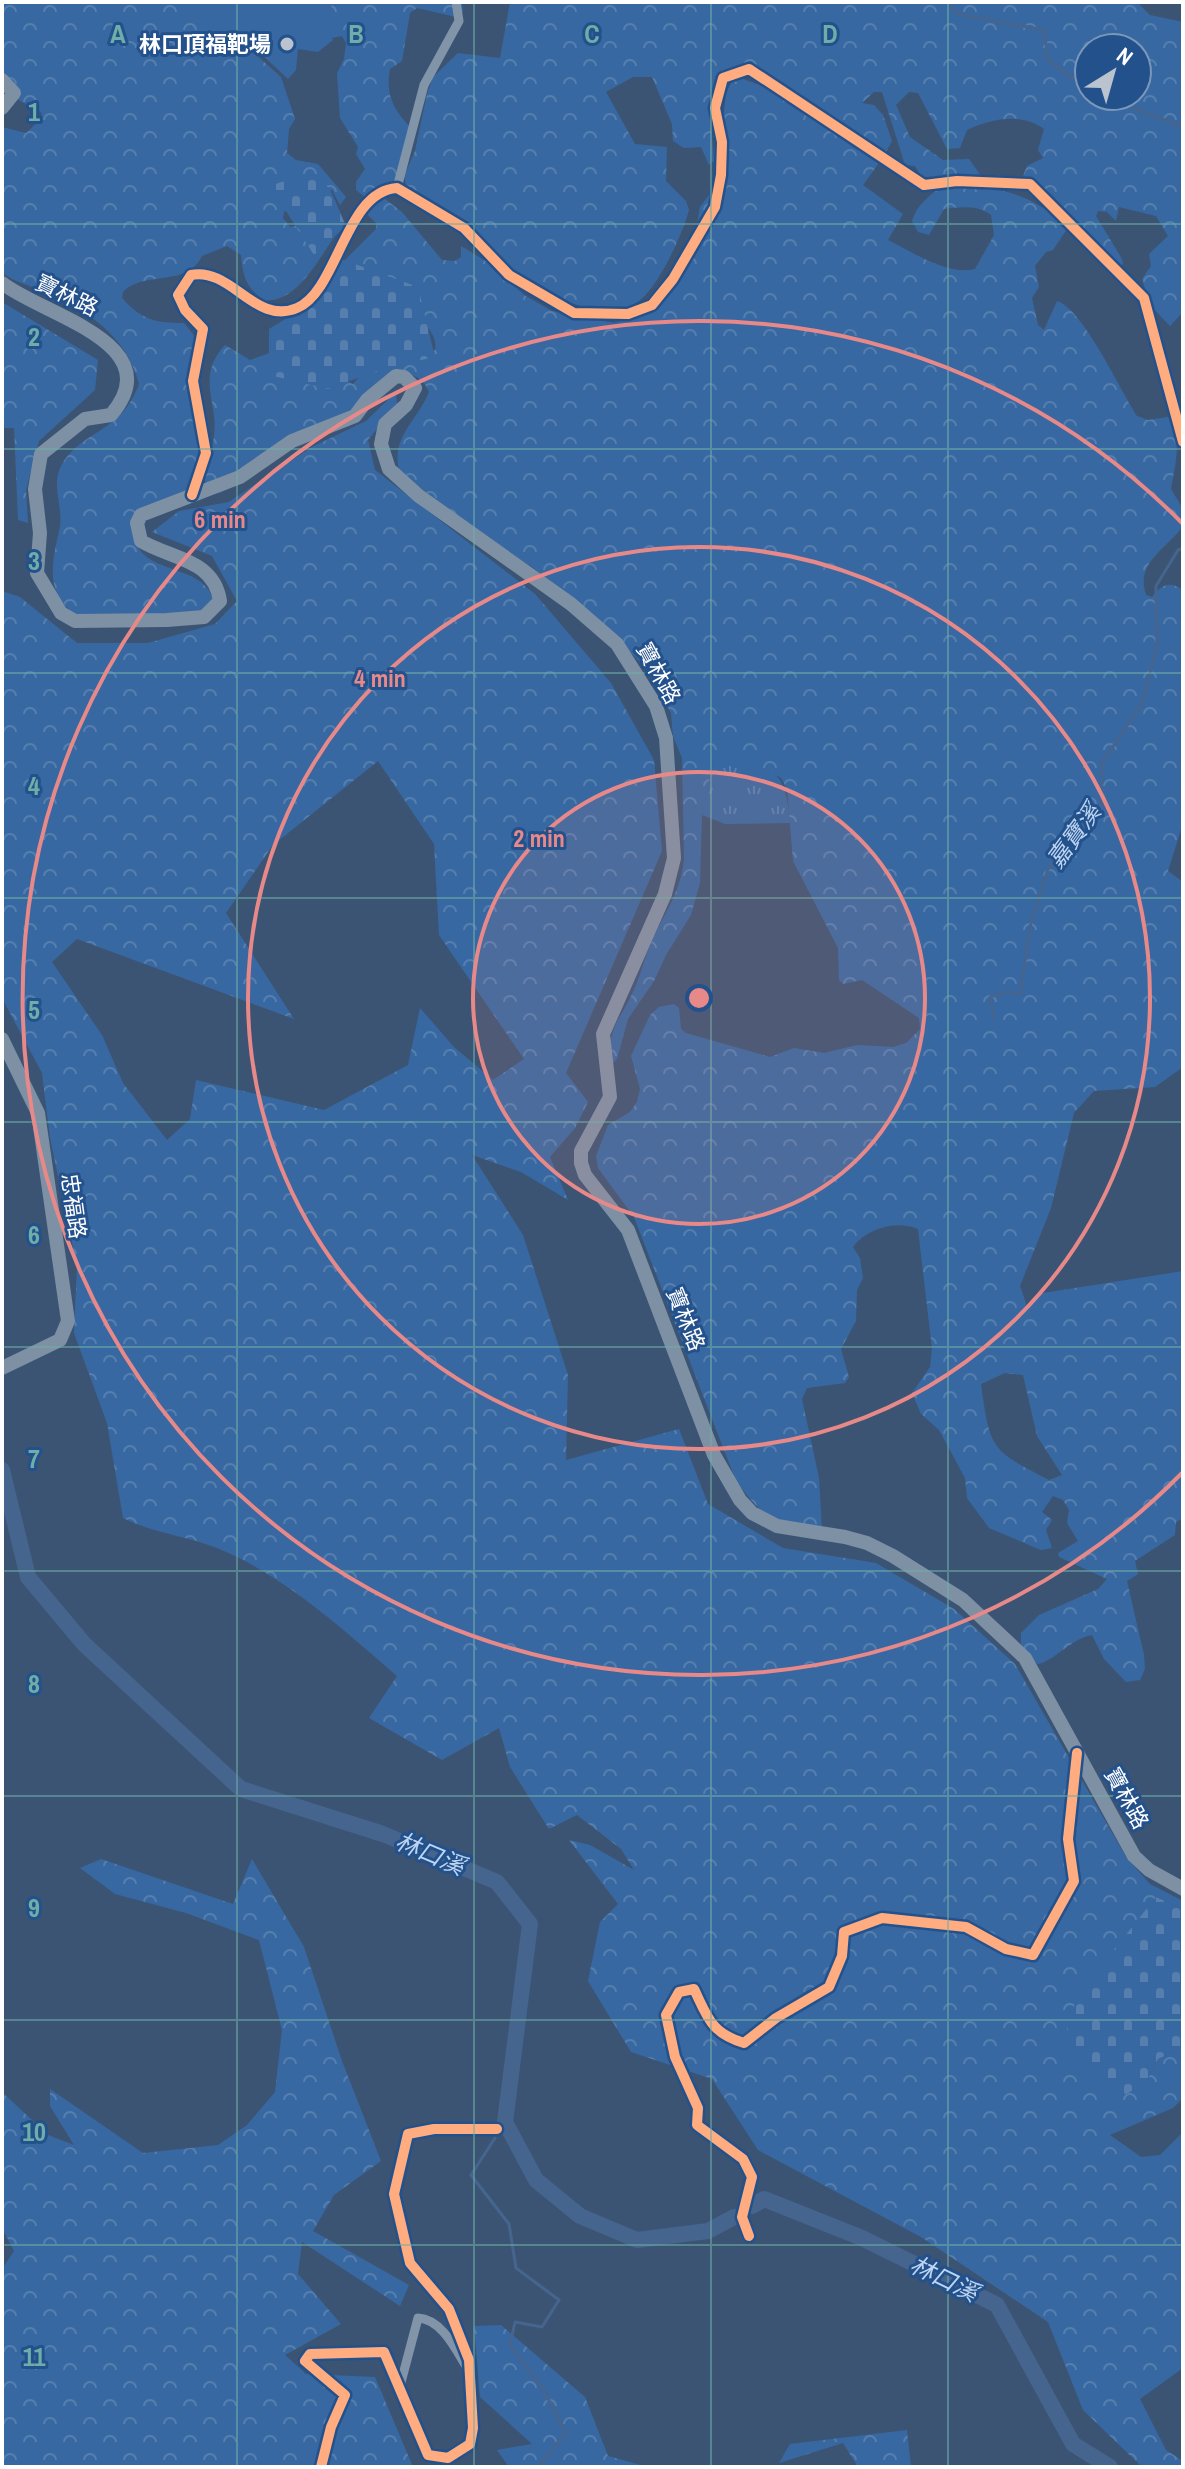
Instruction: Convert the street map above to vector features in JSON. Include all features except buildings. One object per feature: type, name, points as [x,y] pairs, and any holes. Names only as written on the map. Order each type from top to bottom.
[{"type":"main road","points":[[192,495],[206,453],[193,381],[203,329],[185,310],[178,295],[181,285],[191,275],[215,274],[270,310],[296,309],[315,291],[368,202],[386,189],[397,188],[464,228],[509,275],[574,313],[628,314],[652,305],[666,288],[715,207],[721,175],[722,142],[715,108],[718,89],[723,78],[749,69],[924,185],[971,181],[1030,184],[1144,298],[1183,442]]},
{"type":"main road","points":[[2,80],[14,93],[2,108]]},
{"type":"main road","name":"寶林路","points":[[2,283],[22,298],[92,329],[113,348],[126,371],[125,399],[111,415],[85,419],[41,454],[35,489],[40,533],[37,573],[61,613],[75,621],[167,620],[204,617],[212,612],[220,601],[207,572],[193,562],[141,541],[137,531],[141,515],[150,508],[240,477],[292,441],[355,416],[396,376],[404,377],[415,388],[406,405],[385,424],[383,457],[389,469],[419,496],[571,604],[617,644],[656,706],[666,738],[674,858],[665,894],[603,1034],[610,1097],[581,1151],[585,1175],[628,1230],[714,1455],[740,1500],[752,1513],[777,1526],[867,1543],[963,1600],[1025,1658],[1134,1856],[1149,1870],[1183,1889]]},
{"type":"main road","name":"忠福路","points":[[2,1039],[38,1113],[68,1321],[60,1340],[2,1368]]},
{"type":"street","points":[[397,188],[424,85],[459,21],[456,2]]},
{"type":"street","points":[[749,2236],[742,2217],[752,2177],[743,2159],[697,2125],[698,2108],[675,2057],[666,2015],[679,1992],[694,1989],[713,2027],[725,2038],[744,2043],[776,2018],[829,1987],[842,1956],[844,1932],[882,1918],[966,1927],[1006,1949],[1033,1955],[1074,1881],[1068,1839],[1077,1753]]},
{"type":"street","points":[[321,2467],[331,2427],[345,2395],[305,2361],[310,2354],[384,2352],[428,2455],[448,2458],[470,2444],[473,2428],[469,2360],[449,2309],[410,2263],[394,2194],[408,2134],[434,2129],[497,2129]]},
{"type":"street","points":[[400,2386],[418,2318],[427,2319],[438,2327],[469,2372]]},
{"type":"green space","points":[[2,2],[174,2],[245,45],[281,77],[295,119],[289,129],[287,153],[296,160],[318,164],[346,197],[340,205],[332,190],[327,191],[284,212],[283,218],[290,227],[306,223],[335,236],[296,288],[275,300],[263,300],[253,290],[246,280],[241,255],[227,246],[202,256],[186,272],[132,285],[123,292],[122,298],[143,316],[157,321],[184,323],[199,342],[195,419],[201,442],[193,484],[184,498],[147,513],[134,538],[149,558],[186,574],[207,588],[213,599],[204,613],[120,619],[82,618],[65,606],[55,588],[53,562],[60,526],[58,473],[70,454],[122,413],[139,384],[125,352],[103,326],[74,306],[2,273],[2,127],[26,133],[42,118],[41,112],[2,91]]},
{"type":"green space","name":"林口頂福靶場","points":[[167,2],[332,2],[328,27],[333,40],[318,52],[298,49],[296,70],[288,79],[258,51]]},
{"type":"green space","points":[[321,2],[462,2],[463,12],[456,17],[417,8],[410,13],[402,61],[390,69],[389,87],[396,109],[412,129],[397,182],[366,198],[356,190],[356,182],[365,169],[356,154],[358,147],[340,118],[337,73],[344,59],[346,43],[342,36],[327,39]]},
{"type":"green space","points":[[510,2],[1137,2],[1150,15],[1183,22],[1183,312],[1170,326],[1151,306],[1142,279],[1151,266],[1149,254],[1168,236],[1156,216],[1119,207],[1116,221],[1107,212],[1098,211],[1096,216],[1122,259],[1123,264],[1119,266],[1051,194],[1023,176],[1027,166],[1043,158],[1038,150],[1044,129],[1026,120],[1006,119],[986,123],[967,130],[960,148],[947,149],[918,93],[909,92],[896,105],[910,137],[943,160],[969,159],[981,176],[924,181],[915,166],[905,165],[882,92],[874,92],[862,103],[874,105],[883,115],[892,141],[886,152],[750,66],[721,77],[714,87],[710,114],[714,161],[709,165],[701,147],[684,148],[673,141],[672,124],[652,77],[633,77],[606,92],[635,144],[667,147],[666,181],[686,201],[689,210],[668,262],[642,298],[634,304],[608,310],[578,305],[546,292],[514,273],[407,189],[404,176],[415,151],[433,77],[458,53],[500,58]]},
{"type":"green space","points":[[740,78],[771,89],[879,163],[863,185],[903,214],[888,240],[930,262],[953,269],[975,269],[994,235],[991,215],[969,208],[944,209],[929,235],[918,232],[912,221],[916,211],[940,187],[1006,192],[1033,202],[1065,223],[1067,229],[1053,250],[1046,252],[1035,266],[1039,287],[1032,298],[1038,325],[1044,330],[1057,301],[1067,307],[1089,334],[1137,416],[1148,420],[1168,417],[1173,425],[1177,452],[1171,489],[1183,509],[1183,526],[1148,565],[1144,584],[1146,595],[1152,597],[1166,585],[1183,590],[1183,823],[1168,871],[1183,882],[1183,1067],[1155,1087],[1094,1091],[1074,1113],[1051,1208],[1020,1286],[1027,1306],[1043,1293],[1183,1271],[1183,1518],[1176,1522],[1175,1535],[1135,1561],[1138,1574],[1127,1581],[1144,1655],[1145,1669],[1140,1680],[1126,1682],[1104,1659],[1092,1635],[1037,1664],[1021,1645],[1021,1633],[1039,1615],[1098,1589],[1107,1579],[1059,1557],[1058,1553],[1078,1541],[1067,1523],[1069,1510],[1063,1500],[1053,1496],[1042,1512],[1052,1520],[1046,1530],[1052,1548],[1041,1550],[989,1528],[967,1498],[965,1478],[939,1430],[921,1414],[912,1393],[930,1367],[932,1349],[918,1229],[901,1225],[883,1228],[866,1235],[853,1247],[860,1258],[863,1278],[857,1290],[856,1321],[841,1349],[849,1377],[845,1383],[807,1388],[802,1399],[819,1478],[822,1531],[805,1528],[781,1522],[764,1513],[736,1481],[634,1217],[598,1168],[596,1156],[608,1125],[630,1112],[637,1102],[640,1089],[631,1056],[650,1015],[659,1007],[674,1004],[679,1008],[681,1029],[686,1033],[770,1057],[794,1048],[824,1053],[857,1045],[893,1047],[906,1043],[920,1029],[919,1018],[862,980],[843,984],[839,980],[838,948],[793,861],[787,789],[781,778],[763,768],[717,758],[713,763],[702,815],[700,883],[691,915],[654,981],[628,1019],[617,1059],[613,1063],[612,1033],[675,895],[684,859],[682,758],[673,736],[671,713],[644,666],[593,614],[532,567],[462,523],[399,469],[402,438],[429,392],[420,379],[413,376],[405,374],[220,493],[211,492],[205,486],[215,424],[210,390],[211,368],[225,345],[250,360],[278,350],[353,384],[372,362],[399,354],[413,362],[435,350],[434,338],[414,313],[337,268],[376,229],[376,223],[367,214],[380,195],[402,212],[442,260],[455,261],[461,257],[461,246],[489,263],[524,295],[552,311],[614,323],[645,310],[696,231],[700,207],[716,186],[726,93],[732,81]],"holes":[[[1005,1373],[1023,1375],[1037,1436],[1062,1475],[1049,1480],[1004,1454],[987,1423],[981,1384]]]},
{"type":"green space","points":[[310,172],[330,189],[346,226],[314,255],[270,186]]},
{"type":"green space","points":[[341,259],[418,287],[435,357],[382,369],[328,389],[269,375],[269,329],[297,312]]},
{"type":"green space","points":[[2,302],[98,360],[95,390],[39,441],[26,490],[28,523],[18,520],[14,428],[2,428]]},
{"type":"green space","points":[[396,392],[397,404],[368,440],[375,470],[535,594],[611,683],[654,760],[662,851],[566,1073],[588,1102],[575,1128],[550,1157],[568,1200],[521,1172],[472,1155],[523,1235],[568,1375],[566,1460],[679,1429],[708,1504],[783,1548],[876,1563],[954,1609],[1015,1664],[1126,1857],[1150,1884],[1183,1901],[1183,1909],[1156,1897],[1145,2084],[1158,2059],[1183,2048],[1183,2098],[1173,2108],[1110,2135],[1141,2157],[1160,2155],[1183,2132],[1183,2368],[1140,2399],[1166,2450],[1183,2461],[1183,2467],[1142,2467],[1083,2410],[1048,2322],[921,2237],[758,2150],[712,2079],[631,2052],[588,1981],[600,1922],[618,1904],[569,1840],[590,1845],[634,1870],[621,1849],[577,1815],[549,1829],[510,1767],[499,1728],[442,1760],[369,1718],[397,1676],[312,1605],[242,1559],[123,1518],[107,1423],[74,1333],[77,1266],[50,1138],[42,1073],[2,998],[2,591],[20,597],[77,643],[148,643],[215,624],[237,601],[212,556],[152,532],[179,511],[229,502],[312,447],[366,421]],"holes":[[[378,761],[434,844],[439,935],[524,1059],[493,1080],[454,1047],[420,1008],[408,1065],[324,1110],[196,1080],[190,1119],[167,1140],[123,1083],[102,1035],[52,962],[77,939],[294,1019],[226,913],[273,845]]]},
{"type":"green space","points":[[717,758],[755,765],[774,774],[785,791],[790,823],[725,824],[702,815],[713,763]]},
{"type":"green space","points":[[101,1859],[233,1904],[252,1859],[304,1947],[342,2061],[381,2161],[334,2195],[313,2231],[409,2285],[400,2306],[302,2242],[298,2274],[341,2324],[285,2355],[306,2374],[375,2377],[413,2467],[2,2467],[2,2269],[14,2251],[2,2228],[2,2092],[48,2135],[74,2145],[50,2106],[50,2089],[143,2153],[218,2145],[247,2125],[275,2092],[282,2030],[259,1940],[186,1913],[115,1894],[80,1868]]},
{"type":"green space","points":[[1156,1897],[1183,1909],[1183,2048],[1158,2059],[1145,2084],[1126,2094],[1092,2077],[1062,2047],[1077,1996]]},
{"type":"green space","points":[[501,2325],[585,2397],[608,2456],[648,2467],[509,2467],[497,2450],[532,2444],[480,2397],[474,2326]]},
{"type":"green space","points":[[907,2430],[911,2467],[858,2467],[843,2443],[779,2463],[790,2444]]},
{"type":"waterway","name":"嘉寶溪","points":[[949,2],[957,14],[1044,30],[1048,60],[1073,78]]},
{"type":"waterway","name":"嘉寶溪","points":[[1144,112],[1183,127]]},
{"type":"waterway","name":"嘉寶溪","points":[[994,1019],[990,997],[1005,992],[1020,994],[1031,922],[1048,869],[1101,806],[1102,763],[1143,702],[1157,645],[1156,586],[1178,550],[1183,548]]},
{"type":"waterway","name":"林口溪","points":[[2,1470],[28,1577],[84,1644],[241,1789],[383,1834],[497,1882],[530,1924],[505,2122],[536,2180],[580,2216],[637,2240],[708,2231],[734,2217]]},
{"type":"waterway","points":[[495,2138],[471,2175],[509,2224],[516,2268],[559,2300],[542,2327],[515,2322],[510,2345],[543,2389],[566,2433],[538,2467]]},
{"type":"waterway","name":"林口溪","points":[[752,2206],[764,2199],[862,2238],[997,2305],[1073,2444],[1110,2467]]},
{"type":"cycle path","points":[[192,495],[206,453],[193,381],[203,329],[185,310],[178,295],[191,275],[219,279],[268,309],[282,311],[297,308],[311,298],[323,282],[365,206],[379,193],[397,188],[464,228],[509,275],[574,313],[628,314],[652,305],[673,279],[715,207],[721,175],[722,142],[715,108],[723,78],[749,69],[924,185],[957,181],[1030,184],[1144,298],[1183,442]]},
{"type":"cycle path","points":[[749,2236],[742,2217],[752,2177],[743,2159],[697,2125],[698,2108],[675,2057],[666,2015],[679,1992],[694,1989],[717,2029],[744,2043],[776,2018],[829,1987],[842,1956],[844,1932],[882,1918],[966,1927],[1006,1949],[1033,1955],[1074,1881],[1068,1839],[1077,1753]]},
{"type":"cycle path","points":[[321,2467],[331,2427],[345,2395],[305,2361],[310,2354],[384,2352],[428,2455],[448,2458],[470,2444],[473,2428],[469,2360],[449,2309],[410,2263],[394,2194],[408,2134],[434,2129],[497,2129]]},
{"type":"place","name":"林口頂福靶場","points":[[287,44]]}]
